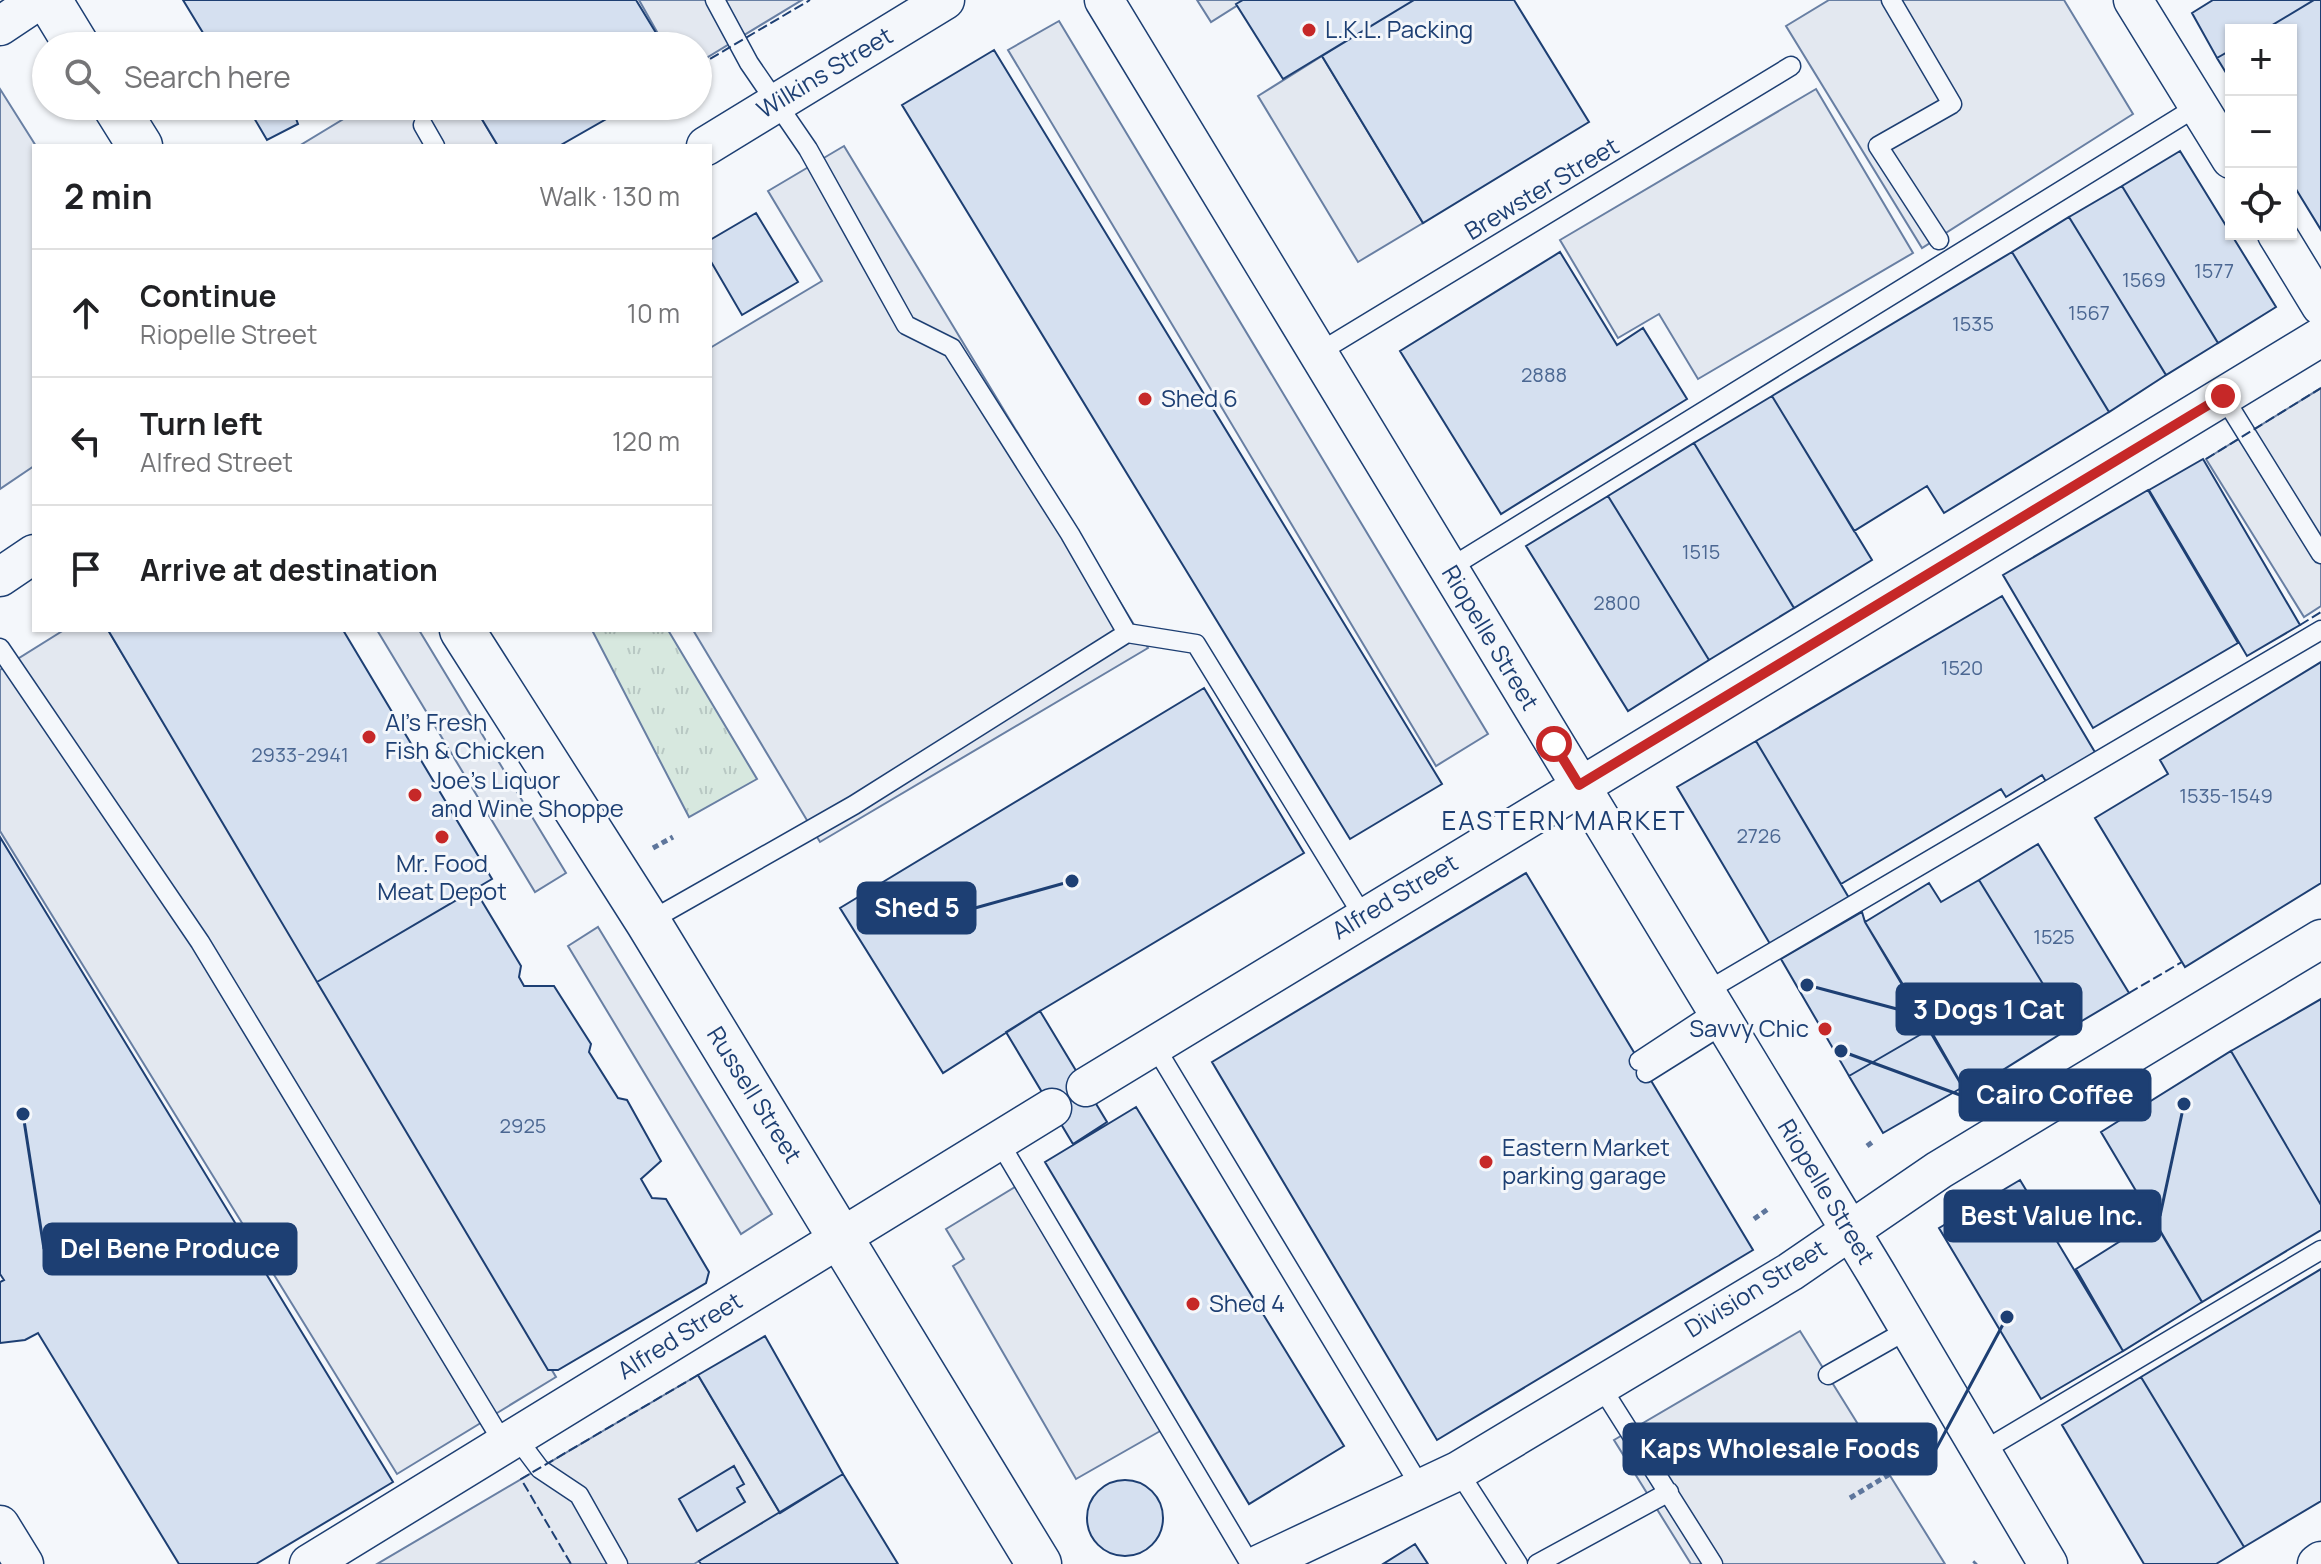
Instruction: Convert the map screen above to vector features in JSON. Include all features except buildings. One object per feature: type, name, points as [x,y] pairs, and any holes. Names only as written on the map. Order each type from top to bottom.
[{"type":"street","points":[[0,26],[39,0]]},
{"type":"street","points":[[49,0],[68,32]]},
{"type":"street","name":"Wilkins Street","points":[[709,144],[945,0]]},
{"type":"street","name":"Riopelle Street","points":[[1104,0],[1909,1329],[2048,1564]]},
{"type":"street","points":[[2133,0],[2225,149]]},
{"type":"street","points":[[124,120],[139,144]]},
{"type":"street","points":[[2281,240],[2321,306]]},
{"type":"street","name":"Alfred Street","points":[[1086,1087],[2321,337]]},
{"type":"street","points":[[0,577],[32,555]]},
{"type":"street","name":"Russell Street","points":[[463,632],[648,922],[1039,1564]]},
{"type":"street","name":"Division Street","points":[[1260,1564],[1335,1531],[1420,1486],[1458,1471],[1790,1272],[1848,1229],[2321,939]]},
{"type":"street","name":"Alfred Street","points":[[309,1564],[1052,1108]]},
{"type":"street","points":[[0,1525],[24,1564]]},
{"type":"lane","points":[[715,0],[749,63],[808,149],[906,325],[952,348],[1070,534],[1127,633]]},
{"type":"lane","points":[[1891,0],[1952,104],[1878,146],[1939,240]]},
{"type":"lane","name":"Brewster Street","points":[[1318,353],[1791,66]]},
{"type":"lane","points":[[1448,569],[2198,106]]},
{"type":"lane","points":[[423,125],[434,144]]},
{"type":"lane","points":[[2223,396],[2321,554]]},
{"type":"lane","points":[[1642,1067],[1715,1009],[2321,630]]},
{"type":"lane","points":[[648,922],[854,805],[1127,633],[1196,644],[1363,916]]},
{"type":"lane","points":[[0,648],[200,942],[510,1440],[540,1469],[579,1495],[618,1564]]},
{"type":"lane","points":[[1154,1045],[1420,1486]]},
{"type":"lane","points":[[998,1140],[1250,1564]]},
{"type":"lane","points":[[1981,1452],[2321,1250]]},
{"type":"lane","points":[[1828,1375],[1909,1329]]},
{"type":"lane","points":[[1600,1385],[1713,1564]]},
{"type":"lane","points":[[1458,1471],[1518,1564]]},
{"type":"lane","points":[[1537,1564],[1669,1492]]},
{"type":"path","points":[[653,848],[673,837]]},
{"type":"path","points":[[1867,1146],[1875,1140]]},
{"type":"path","points":[[1754,1219],[1768,1209]]},
{"type":"path","points":[[1850,1498],[1915,1459]]},
{"type":"green space","points":[[593,632],[669,632],[757,779],[689,817]]},
{"type":"shaded area","points":[[639,0],[802,0],[712,55],[712,32],[657,32]]},
{"type":"shaded area","points":[[1197,0],[1246,0],[1211,22]]},
{"type":"shaded area","points":[[1829,0],[2064,0],[2133,114],[1922,248],[1786,26]]},
{"type":"shaded area","points":[[1059,21],[1488,734],[1436,766],[1008,50]]},
{"type":"shaded area","points":[[1322,56],[1423,223],[1358,262],[1258,96]]},
{"type":"shaded area","points":[[0,89],[35,144],[32,144],[32,467],[0,489]]},
{"type":"shaded area","points":[[1816,89],[1913,253],[1698,379],[1659,314],[1618,338],[1560,240]]},
{"type":"shaded area","points":[[342,120],[482,120],[497,144],[302,144]]},
{"type":"shaded area","points":[[844,146],[1148,648],[820,842],[694,632],[712,632],[712,347],[822,281],[768,191]]},
{"type":"shaded area","points":[[2321,388],[2321,606],[2304,617],[2206,459]]},
{"type":"shaded area","points":[[61,632],[109,632],[556,1377],[397,1474],[0,831],[0,670]]},
{"type":"shaded area","points":[[378,632],[420,632],[566,873],[535,892]]},
{"type":"shaded area","points":[[598,927],[772,1214],[741,1234],[568,946]]},
{"type":"shaded area","points":[[1023,1182],[1169,1426],[1076,1479],[953,1266],[964,1259],[946,1229]]},
{"type":"shaded area","points":[[1800,1331],[1945,1564],[1691,1564],[1614,1440]]},
{"type":"shaded area","points":[[698,1375],[780,1513],[694,1564],[377,1564]]},
{"type":"fence","points":[[712,58],[810,0]]},
{"type":"fence","points":[[2206,459],[2321,388]]},
{"type":"fence","points":[[2300,625],[2321,612]]},
{"type":"fence","points":[[2129,993],[2182,962]]},
{"type":"fence","points":[[571,1564],[521,1479],[698,1375]]},
{"type":"place","name":"L.K.L. Packing","points":[[1309,30]]},
{"type":"place","name":"Shed 6","points":[[1145,399]]},
{"type":"place","name":"Al's Fresh Fish & Chicken","points":[[369,737]]},
{"type":"place","name":"Joe's Liquor and Wine Shoppe","points":[[415,795]]},
{"type":"place","name":"Mr. Food Meat Depot","points":[[442,837]]},
{"type":"place","name":"Shed 5","points":[[1072,881]]},
{"type":"place","name":"3 Dogs 1 Cat","points":[[1807,985]]},
{"type":"place","name":"Savvy Chic","points":[[1825,1029]]},
{"type":"place","name":"Cairo Coffee","points":[[1841,1051]]},
{"type":"place","name":"Best Value Inc.","points":[[2184,1104]]},
{"type":"place","name":"Del Bene Produce","points":[[23,1114]]},
{"type":"place","name":"Eastern Market parking garage","points":[[1486,1162]]},
{"type":"place","name":"Shed 4","points":[[1193,1304]]},
{"type":"place","name":"Kaps Wholesale Foods","points":[[2007,1317]]},
{"type":"district","name":"EASTERN MARKET","points":[[1564,821]]},
{"type":"route","points":[[1554,744],[1579,785],[2223,396]]}]
